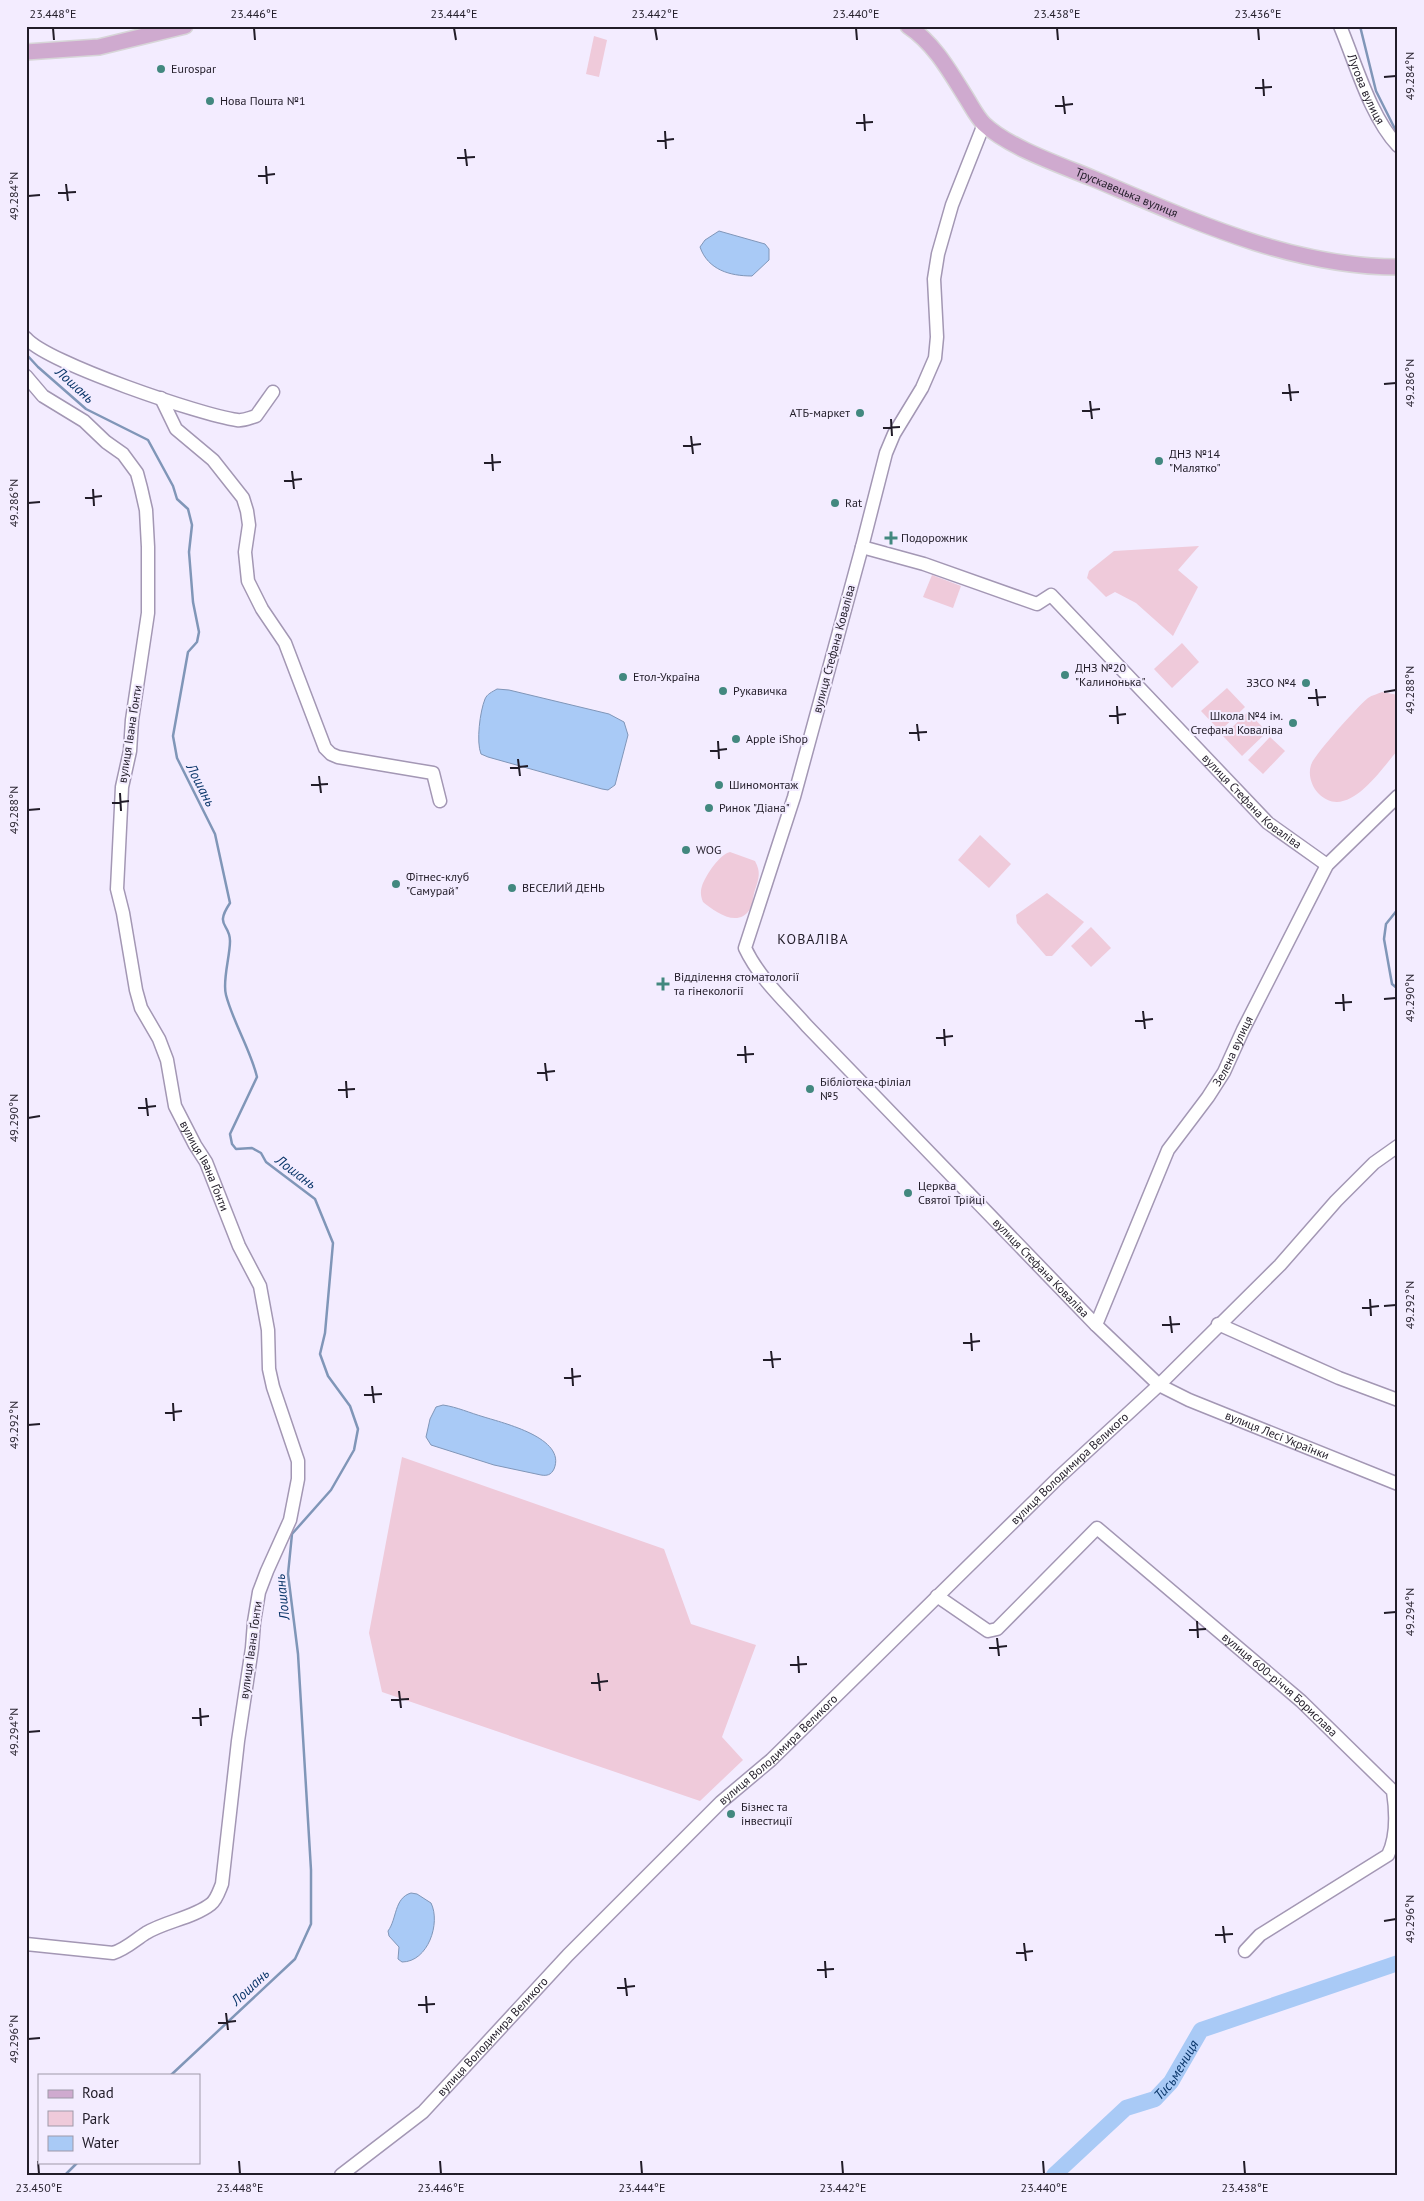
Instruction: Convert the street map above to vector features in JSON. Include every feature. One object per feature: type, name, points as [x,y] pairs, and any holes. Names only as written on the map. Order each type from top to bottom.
[{"type":"main road","points":[[26,52],[99,46],[185,26]]},
{"type":"main road","name":"Трускавецька вулиця","points":[[908,26],[923,37],[940,57],[984,124],[1014,144],[1237,237],[1293,253],[1332,261],[1398,267]]},
{"type":"street","name":"Лугова вулиця","points":[[1340,26],[1374,107],[1388,135],[1398,146]]},
{"type":"street","name":"вулиця Стефана Коваліва","points":[[984,124],[952,205],[938,254],[934,279],[937,337],[935,358],[922,388],[894,434],[886,453],[794,797],[745,948],[750,958],[776,992],[1096,1325],[1159,1385]]},
{"type":"street","points":[[26,338],[32,345],[62,360],[161,398],[238,420],[246,420],[256,416],[273,392]]},
{"type":"street","name":"вулиця Івана Ґонти","points":[[26,376],[43,396],[84,421],[106,442],[123,454],[136,473],[141,488],[146,510],[148,538],[148,613],[132,720],[130,751],[122,787],[117,889],[123,912],[136,990],[141,1008],[159,1038],[167,1060],[175,1106],[206,1162],[239,1246],[260,1286],[268,1330],[269,1370],[298,1461],[298,1479],[290,1520],[259,1592],[238,1741],[222,1884],[213,1902],[205,1908],[160,1926],[122,1950],[113,1953],[26,1944]]},
{"type":"street","points":[[161,398],[176,429],[213,460],[243,498],[248,511],[249,525],[245,552],[248,581],[262,609],[285,643],[325,748],[338,757],[433,772],[440,801]]},
{"type":"street","name":"вулиця Стефана Коваліва","points":[[862,547],[924,564],[1037,604],[1051,595],[1268,823],[1326,864]]},
{"type":"street","name":"Зелена вулиця","points":[[1096,1325],[1168,1150],[1208,1097],[1224,1072],[1242,1030],[1326,864],[1398,796]]},
{"type":"street","name":"вулиця Володимира Великого","points":[[341,2175],[423,2112],[568,1955],[721,1802],[772,1760],[1058,1478],[1159,1385],[1218,1324],[1280,1265],[1336,1200],[1374,1163],[1398,1146]]},
{"type":"street","points":[[1218,1324],[1339,1378],[1398,1400]]},
{"type":"street","name":"вулиця Лесі Українки","points":[[1159,1385],[1198,1404],[1398,1484]]},
{"type":"street","name":"вулиця 600-річчя Борислава","points":[[937,1596],[988,1631],[997,1629],[1097,1528],[1301,1701],[1393,1791],[1395,1803],[1393,1845],[1388,1855],[1260,1935],[1245,1951]]},
{"type":"green space","points":[[594,36],[607,40],[599,77],[586,74]]},
{"type":"green space","points":[[1199,546],[1178,570],[1198,587],[1173,636],[1136,603],[1115,592],[1106,597],[1087,578],[1089,571],[1114,551]]},
{"type":"green space","points":[[932,575],[961,586],[953,608],[923,597]]},
{"type":"green space","points":[[1182,643],[1199,662],[1172,688],[1154,669]]},
{"type":"green space","points":[[1227,688],[1245,707],[1220,731],[1201,711]]},
{"type":"green space","points":[[1382,692],[1398,695],[1398,750],[1373,780],[1352,798],[1340,802],[1329,801],[1318,793],[1314,787],[1310,776],[1311,765],[1328,741],[1356,710],[1368,698]]},
{"type":"green space","points":[[1248,712],[1267,732],[1242,756],[1223,736]]},
{"type":"green space","points":[[1270,737],[1285,751],[1263,774],[1248,760]]},
{"type":"green space","points":[[980,835],[1011,864],[989,888],[958,860]]},
{"type":"green space","points":[[730,852],[755,861],[759,872],[751,907],[745,915],[739,918],[726,916],[713,910],[703,902],[701,894],[702,886],[710,871],[717,861]]},
{"type":"green space","points":[[1047,893],[1084,922],[1052,956],[1046,956],[1017,923],[1016,915]]},
{"type":"green space","points":[[1091,927],[1111,948],[1091,967],[1071,946]]},
{"type":"green space","points":[[402,1457],[664,1549],[691,1624],[756,1645],[722,1737],[743,1760],[700,1801],[382,1692],[369,1633]]},
{"type":"water","points":[[719,231],[765,244],[769,249],[769,260],[752,276],[728,273],[714,266],[708,261],[700,247],[705,240]]},
{"type":"water","points":[[497,689],[509,690],[609,714],[624,722],[628,735],[615,785],[608,790],[602,789],[481,754],[479,734],[483,704],[487,696]]},
{"type":"water","points":[[443,1405],[518,1428],[543,1441],[556,1458],[553,1471],[549,1475],[543,1475],[494,1465],[431,1445],[426,1437],[430,1419],[436,1407]]},
{"type":"water","points":[[411,1893],[417,1894],[431,1903],[434,1911],[433,1930],[430,1940],[419,1956],[402,1962],[398,1959],[399,1947],[389,1936],[388,1931],[402,1899]]},
{"type":"waterway","points":[[1360,26],[1376,91],[1398,135]]},
{"type":"waterway","name":"Лошань","points":[[26,354],[86,409],[148,440],[173,486],[177,499],[188,509],[192,525],[189,552],[193,602],[199,632],[197,642],[188,652],[173,736],[177,758],[215,834],[230,903],[223,917],[230,941],[225,983],[226,995],[257,1077],[230,1134],[232,1144],[236,1149],[252,1148],[261,1153],[266,1162],[315,1199],[333,1243],[325,1333],[320,1354],[328,1376],[350,1406],[358,1429],[354,1450],[331,1490],[292,1534],[288,1574],[298,1654],[311,1870],[311,1924],[295,1959],[172,2074]]},
{"type":"waterway","points":[[1398,909],[1386,924],[1384,939],[1392,984],[1398,989]]},
{"type":"waterway","name":"Тисьмениця","points":[[1054,2175],[1126,2108],[1155,2099],[1171,2082],[1201,2030],[1398,1963]]},
{"type":"waterway","name":"Лошань","points":[[65,2175],[76,2164]]},
{"type":"place","name":"Eurospar","points":[[161,69]]},
{"type":"place","name":"Нова Пошта №1","points":[[210,101]]},
{"type":"place","name":"АТБ-маркет","points":[[860,413]]},
{"type":"place","name":"ДНЗ №14 \"Малятко\"","points":[[1159,461]]},
{"type":"place","name":"Rat","points":[[835,503]]},
{"type":"place","name":"Подорожник","points":[[891,538]]},
{"type":"place","name":"ДНЗ №20 \"Калинонька\"","points":[[1065,675]]},
{"type":"place","name":"Етол-Україна","points":[[623,677]]},
{"type":"place","name":"ЗЗСО №4","points":[[1306,683]]},
{"type":"place","name":"Рукавичка","points":[[723,691]]},
{"type":"place","name":"Школа №4 ім. Стефана Коваліва","points":[[1293,723]]},
{"type":"place","name":"Apple iShop","points":[[736,739]]},
{"type":"place","name":"Шиномонтаж","points":[[719,785]]},
{"type":"place","name":"Ринок \"Діана\"","points":[[709,808]]},
{"type":"place","name":"WOG","points":[[686,850]]},
{"type":"place","name":"Фітнес-клуб \"Самурай\"","points":[[396,884]]},
{"type":"place","name":"ВЕСЕЛИЙ ДЕНЬ","points":[[512,888]]},
{"type":"place","name":"Відділення стоматології та гінекології","points":[[663,984]]},
{"type":"place","name":"Бібліотека-філіал №5","points":[[810,1089]]},
{"type":"place","name":"Церква Святої Трійці","points":[[908,1193]]},
{"type":"place","name":"Бізнес та інвестиції","points":[[731,1814]]},
{"type":"district","name":"КОВАЛІВА","points":[[813,939]]}]
